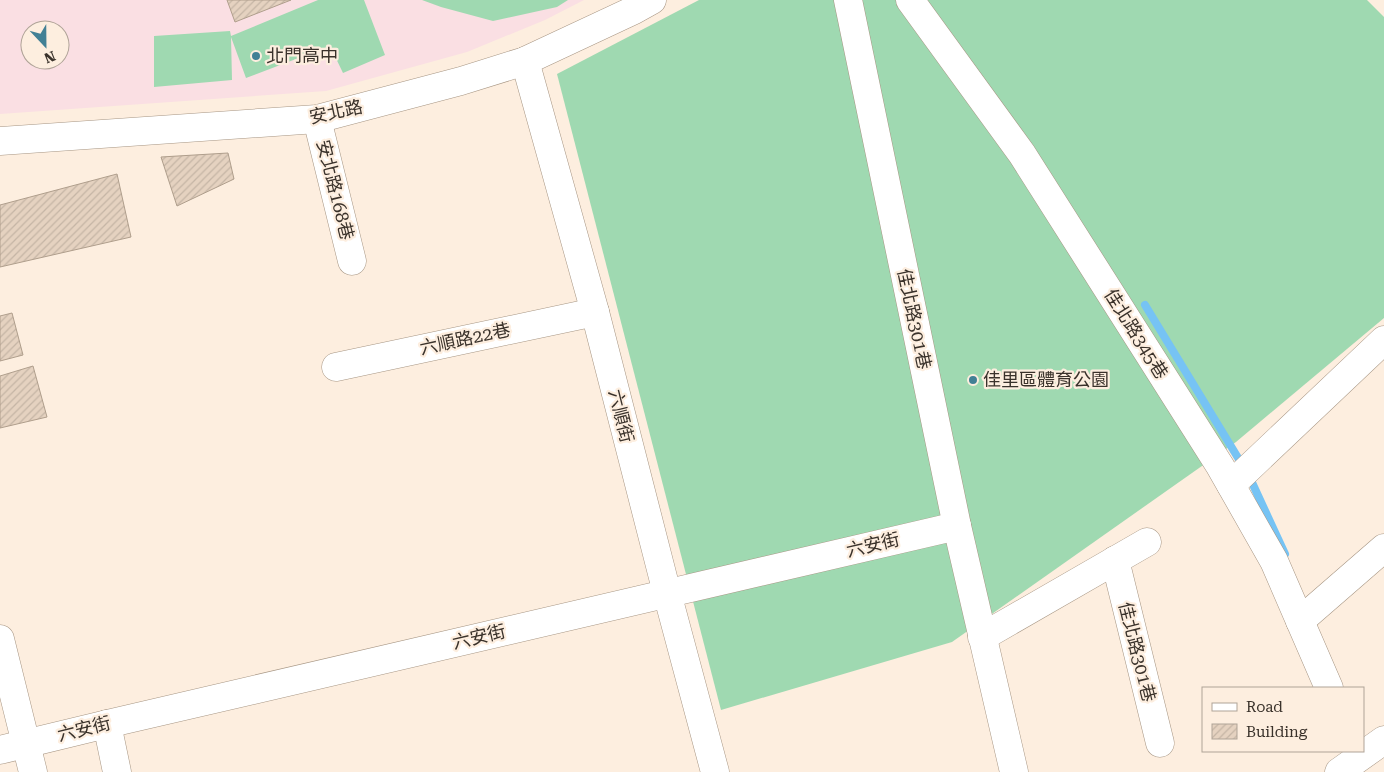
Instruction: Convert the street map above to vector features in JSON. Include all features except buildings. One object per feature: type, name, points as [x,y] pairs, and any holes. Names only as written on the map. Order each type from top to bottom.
[{"type":"street","name":"安北路","points":[[0,140],[317,118],[461,81],[525,61],[652,0]]},
{"type":"street","name":"佳北路301巷","points":[[848,0],[958,526],[1014,772]]},
{"type":"street","name":"佳北路345巷","points":[[910,0],[1022,154],[1231,485],[1274,561],[1329,687]]},
{"type":"street","name":"六順街","points":[[525,61],[594,312],[715,772]]},
{"type":"street","name":"安北路168巷","points":[[317,118],[352,261]]},
{"type":"street","name":"六順路22巷","points":[[336,367],[594,312]]},
{"type":"street","points":[[1231,485],[1384,340]]},
{"type":"street","name":"六安街","points":[[0,750],[958,526]]},
{"type":"street","points":[[982,637],[1147,542]]},
{"type":"street","points":[[1300,621],[1384,548]]},
{"type":"street","name":"佳北路301巷","points":[[1115,560],[1160,743]]},
{"type":"street","points":[[0,639],[33,772]]},
{"type":"street","points":[[107,724],[117,772]]},
{"type":"street","points":[[1355,763],[1384,740]]},
{"type":"shaded area","name":"北門高中","points":[[0,0],[584,0],[545,20],[467,52],[326,91],[0,114]]},
{"type":"green space","points":[[318,0],[364,0],[385,55],[343,73],[330,46],[246,78],[231,37],[232,80],[154,87],[154,36],[230,31],[231,36]]},
{"type":"green space","points":[[422,0],[568,0],[557,7],[493,21]]},
{"type":"green space","name":"佳里區體育公園","points":[[699,0],[1367,0],[1384,17],[1384,318],[1236,442],[952,642],[721,710],[557,74]]},
{"type":"waterway","points":[[1145,305],[1243,466]]},
{"type":"waterway","points":[[1249,476],[1285,554]]},
{"type":"place","name":"北門高中","points":[[256,56]]},
{"type":"place","name":"佳里區體育公園","points":[[973,380]]}]
